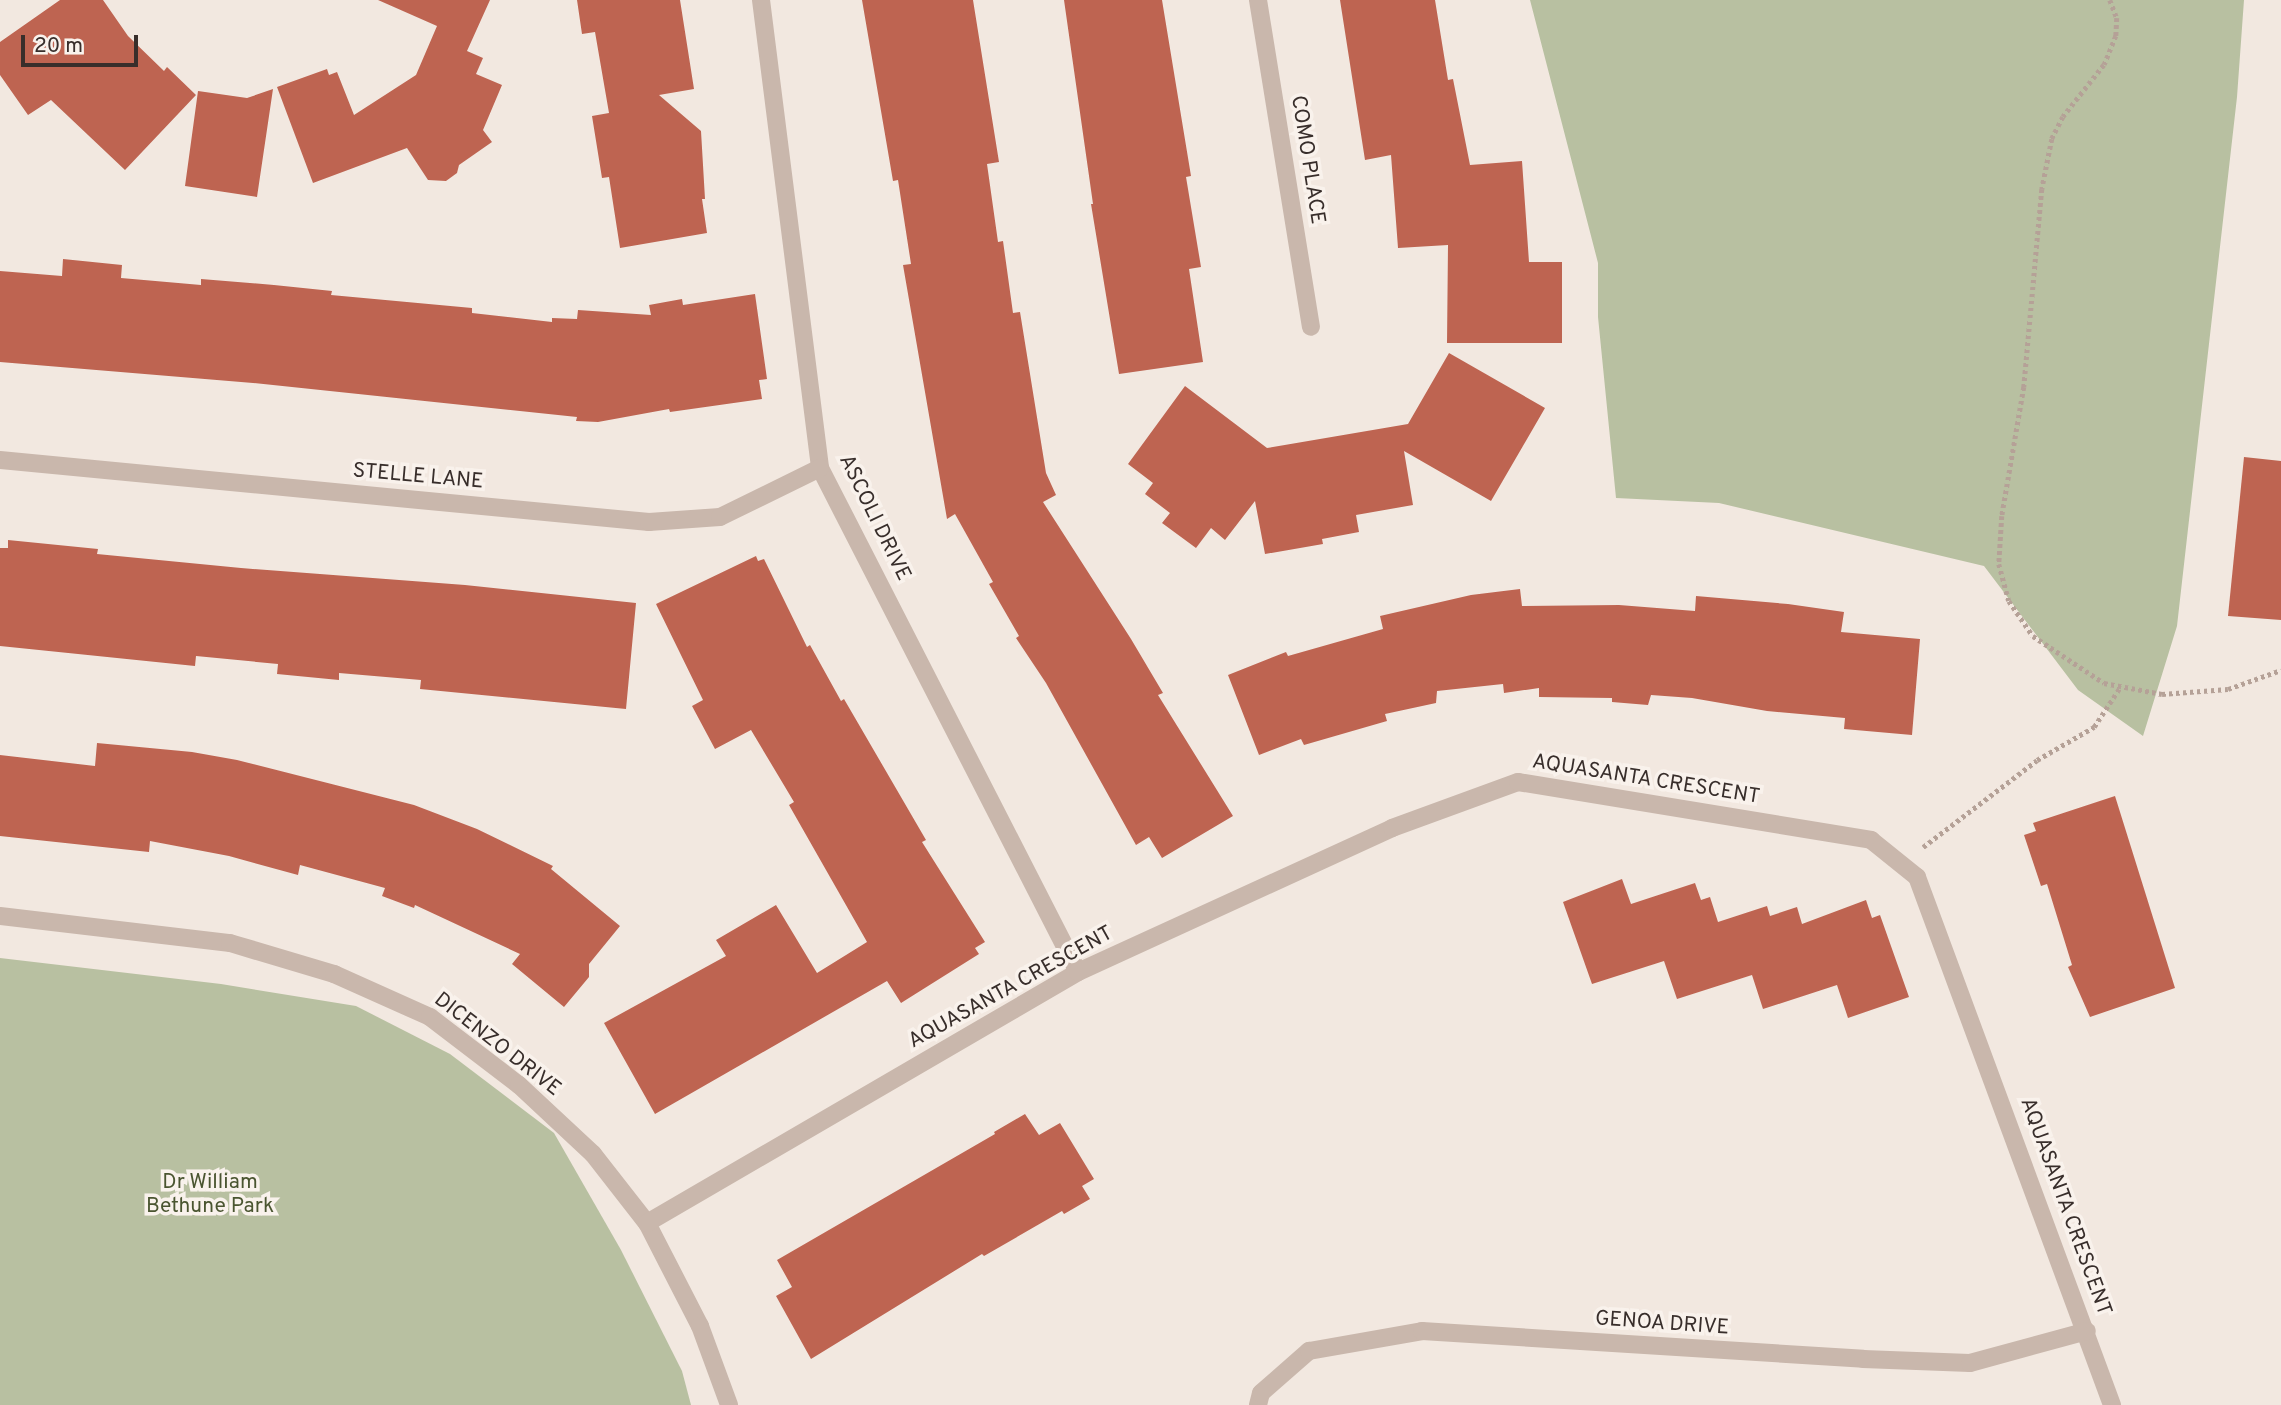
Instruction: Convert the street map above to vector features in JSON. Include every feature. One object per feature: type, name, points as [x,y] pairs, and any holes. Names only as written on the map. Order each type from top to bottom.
[{"type":"street","name":"ASCOLI DRIVE","points":[[761,0],[820,468],[1078,972]]},
{"type":"street","name":"COMO PLACE","points":[[1258,0],[1311,327]]},
{"type":"street","name":"STELLE LANE","points":[[0,460],[649,522],[720,517],[820,468]]},
{"type":"street","name":"AQUASANTA CRESCENT","points":[[646,1223],[1078,972],[1392,828],[1518,782],[1871,840],[1917,877],[2087,1331],[2112,1405]]},
{"type":"street","name":"DICENZO DRIVE","points":[[0,916],[230,943],[334,974],[430,1017],[519,1085],[593,1154],[646,1223],[700,1326],[729,1405]]},
{"type":"street","name":"GENOA DRIVE","points":[[1258,1405],[1261,1393],[1309,1351],[1422,1331],[1863,1360],[1970,1363],[2087,1331]]},
{"type":"path","points":[[2110,0],[2117,18],[2116,36],[2104,65],[2063,117],[2052,139],[2042,189],[2024,387],[2002,516],[1999,564],[2009,601],[2033,636],[2105,683],[2162,694],[2228,689],[2281,670]]},
{"type":"path","points":[[1901,864],[2037,760],[2094,727],[2121,686]]},
{"type":"green space","points":[[1530,0],[2244,0],[2237,97],[2177,626],[2143,736],[2078,690],[1984,566],[1719,503],[1616,498],[1598,317],[1598,263]]},
{"type":"green space","name":"Dr William Bethune Park","points":[[0,958],[221,984],[356,1006],[450,1054],[554,1133],[621,1250],[682,1371],[691,1405],[0,1405]]},
{"type":"building","points":[[60,0],[103,0],[128,36],[164,71],[167,67],[196,95],[125,170],[51,100],[28,115],[0,75],[0,42]]},
{"type":"building","points":[[378,0],[490,0],[467,51],[483,58],[476,74],[502,85],[483,130],[492,142],[459,165],[457,173],[446,181],[428,180],[407,148],[313,183],[277,87],[327,69],[329,75],[337,72],[354,115],[416,75],[437,26]]},
{"type":"building","points":[[577,0],[680,0],[694,89],[659,95],[701,131],[705,199],[702,199],[707,233],[620,248],[609,177],[602,178],[592,116],[609,113],[595,32],[582,34]]},
{"type":"building","points":[[862,0],[973,0],[999,162],[987,164],[998,242],[1003,241],[1013,313],[1020,312],[1046,473],[1056,495],[1043,502],[1131,639],[1163,693],[1158,695],[1233,816],[1162,858],[1149,837],[1136,845],[1046,683],[1016,638],[1019,636],[989,584],[993,582],[955,514],[947,519],[903,265],[911,264],[898,180],[893,181]]},
{"type":"building","points":[[1064,0],[1162,0],[1191,176],[1186,177],[1201,267],[1189,269],[1203,362],[1119,374],[1091,204]]},
{"type":"building","points":[[1340,0],[1435,0],[1448,80],[1453,79],[1470,165],[1522,161],[1529,262],[1562,262],[1562,343],[1447,343],[1448,245],[1398,248],[1391,155],[1365,160]]},
{"type":"building","points":[[273,89],[257,197],[185,186],[198,91],[247,98]]},
{"type":"building","points":[[63,259],[122,265],[121,278],[201,285],[201,279],[274,285],[332,291],[331,295],[472,308],[472,313],[552,322],[552,318],[577,319],[578,310],[651,315],[649,305],[682,299],[683,305],[755,294],[767,379],[759,380],[762,399],[670,412],[669,409],[598,422],[576,421],[577,417],[253,383],[0,362],[0,271],[62,276]]},
{"type":"building","points":[[1449,353],[1545,408],[1491,501],[1404,451],[1413,505],[1356,515],[1359,532],[1322,539],[1323,544],[1265,554],[1255,501],[1225,540],[1211,528],[1196,548],[1162,523],[1170,513],[1145,494],[1153,483],[1128,464],[1185,386],[1267,448],[1408,424]]},
{"type":"building","points":[[2244,457],[2281,461],[2281,620],[2228,616]]},
{"type":"building","points":[[8,540],[98,549],[97,554],[465,585],[636,603],[626,709],[420,689],[421,680],[339,673],[339,680],[277,674],[278,664],[196,656],[195,666],[0,646],[0,548],[8,548]]},
{"type":"building","points":[[756,556],[758,561],[764,559],[807,647],[810,645],[841,701],[844,699],[926,840],[922,842],[985,942],[975,948],[979,954],[901,1003],[887,981],[655,1114],[604,1023],[726,956],[716,940],[776,905],[817,973],[867,942],[789,805],[794,802],[751,730],[715,749],[692,706],[703,700],[656,604]]},
{"type":"building","points":[[1520,589],[1522,606],[1619,605],[1695,611],[1696,596],[1788,604],[1844,612],[1841,632],[1920,639],[1912,735],[1844,729],[1845,718],[1767,711],[1692,698],[1651,695],[1648,705],[1612,702],[1612,698],[1539,697],[1539,688],[1504,693],[1503,684],[1437,691],[1436,703],[1385,714],[1387,721],[1304,745],[1301,739],[1259,755],[1228,675],[1286,652],[1288,656],[1383,629],[1380,616],[1471,595]]},
{"type":"building","points":[[97,743],[192,752],[237,760],[414,805],[477,829],[553,866],[551,869],[620,926],[589,964],[589,977],[564,1007],[512,964],[520,954],[415,905],[414,908],[382,896],[385,888],[300,865],[298,875],[229,856],[150,841],[149,852],[0,836],[0,755],[95,766]]},
{"type":"building","points":[[2115,796],[2175,988],[2090,1017],[2068,967],[2072,965],[2047,884],[2041,886],[2024,835],[2036,831],[2033,823]]},
{"type":"building","points":[[1622,879],[1631,904],[1695,883],[1701,900],[1710,897],[1718,922],[1767,906],[1770,916],[1797,907],[1802,924],[1866,900],[1872,918],[1880,915],[1909,997],[1848,1018],[1837,985],[1763,1009],[1752,975],[1677,999],[1664,961],[1592,984],[1563,902]]},
{"type":"building","points":[[1025,1114],[1039,1135],[1060,1123],[1094,1179],[1082,1186],[1090,1199],[1064,1214],[1062,1211],[984,1256],[982,1254],[811,1359],[776,1296],[792,1287],[777,1260]]}]
